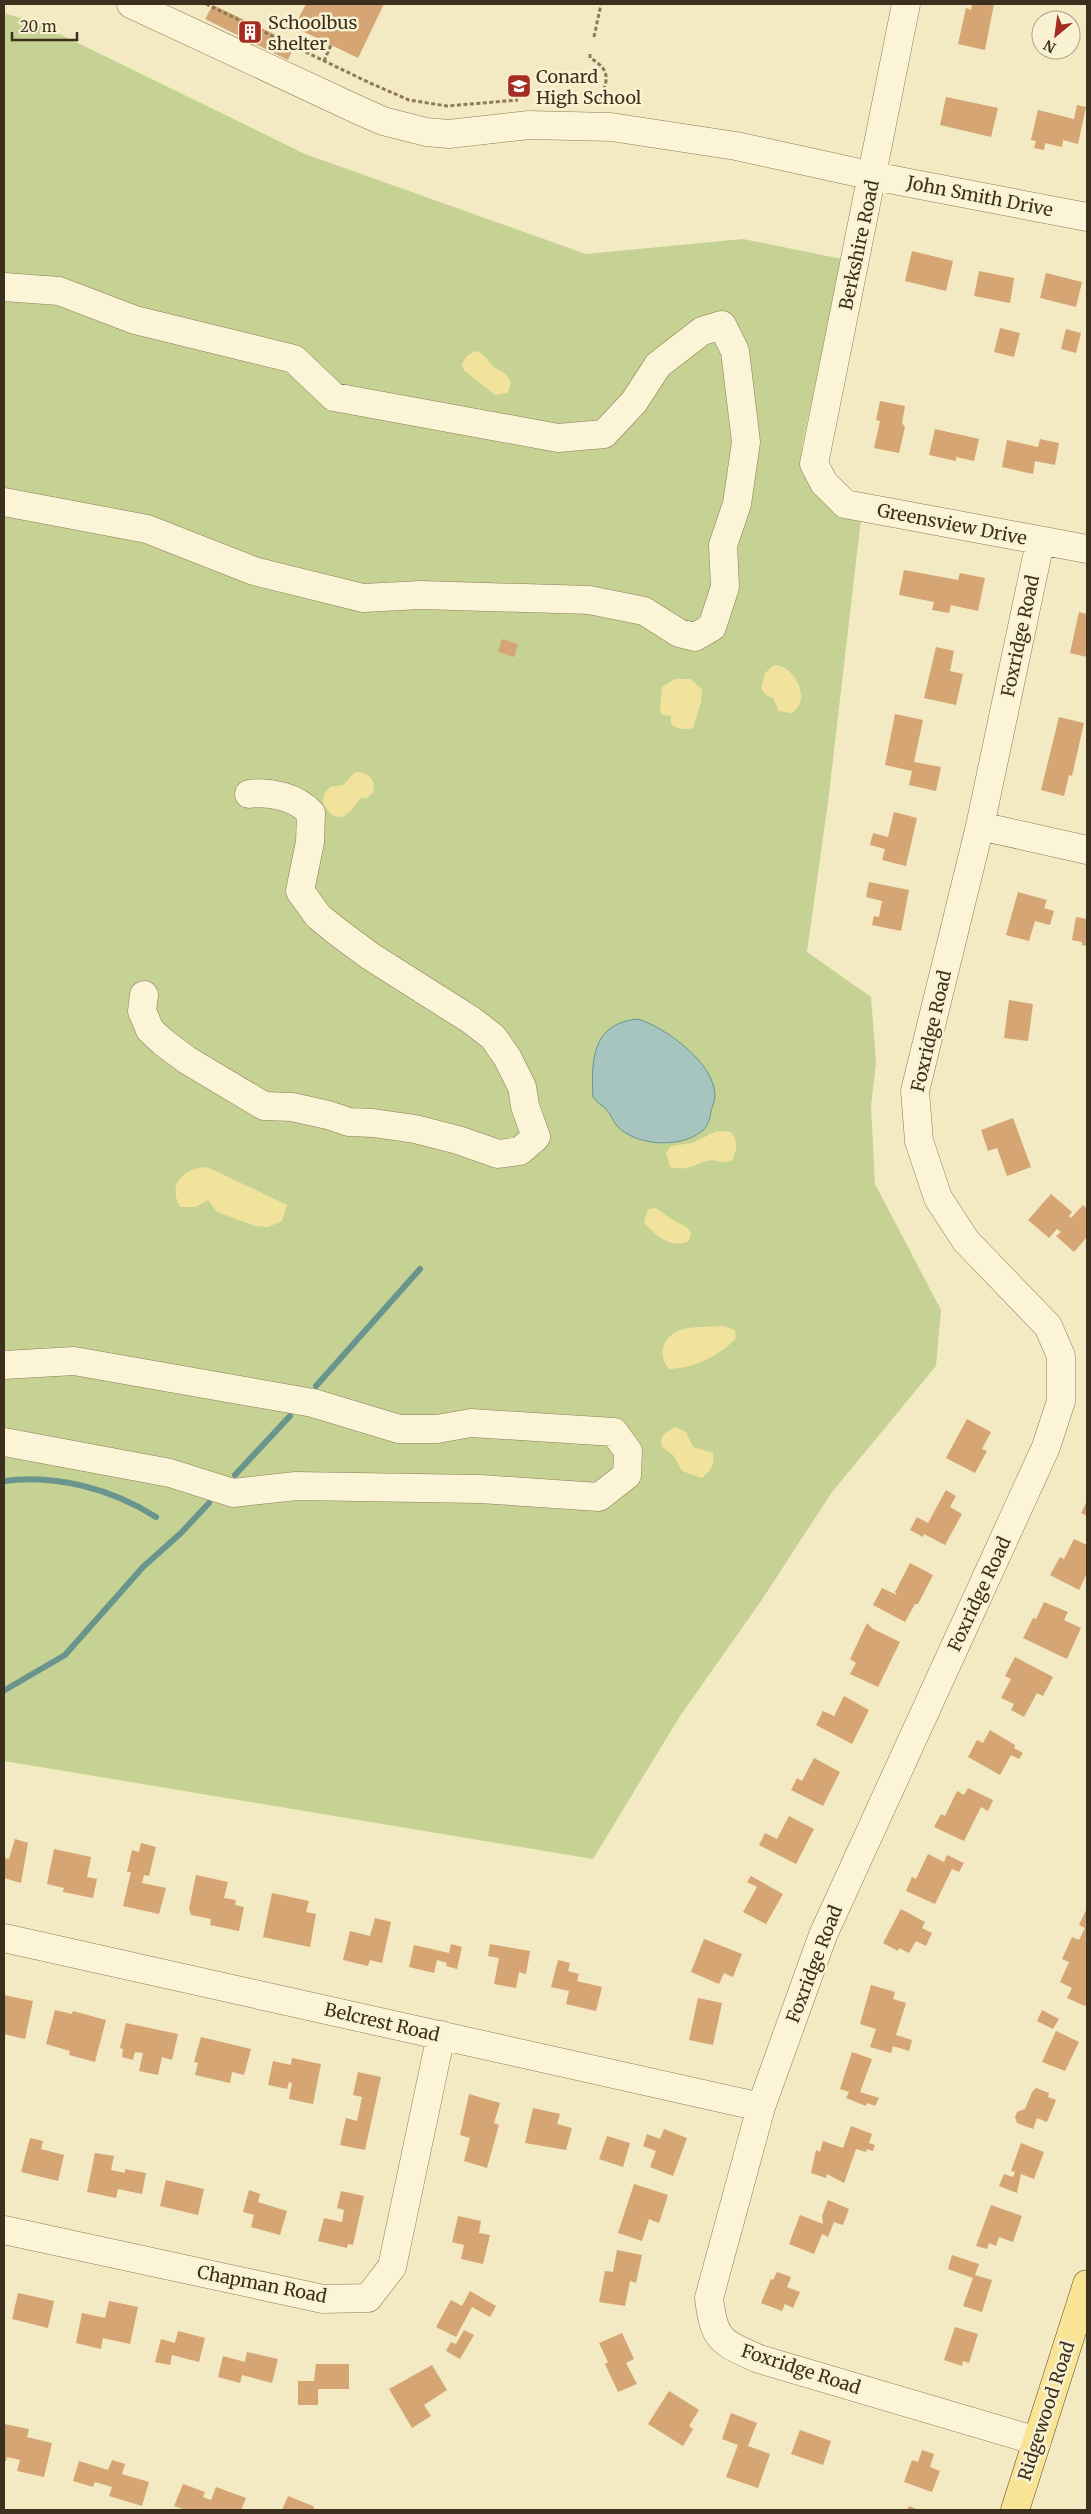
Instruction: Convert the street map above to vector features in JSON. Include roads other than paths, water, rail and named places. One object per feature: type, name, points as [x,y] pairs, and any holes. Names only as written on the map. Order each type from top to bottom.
[{"type":"main road","name":"Ridgewood Road","points":[[1015,2510],[1087,2284]]},
{"type":"street","name":"John Smith Drive","points":[[131,4],[365,113],[409,129],[449,134],[529,125],[611,127],[736,146],[873,176],[1087,217]]},
{"type":"street","name":"Berkshire Road","points":[[824,483],[814,464],[906,4]]},
{"type":"street","points":[[4,287],[59,291],[135,320],[294,359],[334,397],[558,438],[604,434],[634,402],[658,364],[702,331],[722,325],[735,351],[746,442],[738,504],[723,545],[725,587],[712,627],[695,637],[679,633],[644,611],[589,600],[421,595],[363,598],[254,571],[147,530],[4,502]]},
{"type":"street","name":"Greensview Drive","points":[[824,483],[845,504],[1040,542],[1087,549]]},
{"type":"street","name":"Foxridge Road","points":[[1037,2441],[759,2359],[724,2343],[712,2320],[708,2298],[761,2107],[823,1935],[1046,1447],[1061,1401],[1061,1356],[1048,1326],[966,1241],[938,1198],[919,1142],[915,1091],[980,826],[1040,542]]},
{"type":"street","points":[[144,995],[142,1011],[150,1030],[187,1060],[264,1106],[292,1108],[328,1115],[349,1122],[373,1123],[415,1129],[458,1140],[498,1154],[520,1150],[536,1137],[525,1106],[522,1087],[507,1057],[493,1037],[471,1020],[360,949],[325,922],[306,900],[300,891],[310,842],[311,813],[304,806],[284,797],[260,792],[249,794]]},
{"type":"street","points":[[980,826],[1087,850]]},
{"type":"street","points":[[4,1365],[74,1361],[313,1403],[399,1429],[437,1429],[471,1423],[614,1432],[628,1451],[627,1475],[599,1497],[480,1489],[296,1486],[233,1492],[170,1473],[4,1442]]},
{"type":"street","name":"Belcrest Road","points":[[4,1938],[761,2107]]},
{"type":"street","name":"Chapman Road","points":[[4,2230],[323,2299],[368,2298],[392,2267],[441,2035]]},
{"type":"water","points":[[638,1019],[662,1030],[687,1048],[707,1071],[713,1084],[715,1098],[706,1127],[693,1137],[670,1143],[658,1143],[635,1138],[617,1126],[607,1110],[593,1097],[594,1057],[603,1036],[611,1028],[623,1022]]},
{"type":"waterway","points":[[316,1386],[420,1269]]},
{"type":"waterway","points":[[235,1475],[290,1416]]},
{"type":"waterway","points":[[4,1481],[44,1480],[83,1486],[121,1499],[156,1517]]},
{"type":"waterway","points":[[5,1690],[65,1655],[143,1567],[181,1533],[209,1503]]},
{"type":"place","name":"Schoolbus shelter","points":[[250,32]]},
{"type":"place","name":"Conard High School","points":[[519,86]]}]
